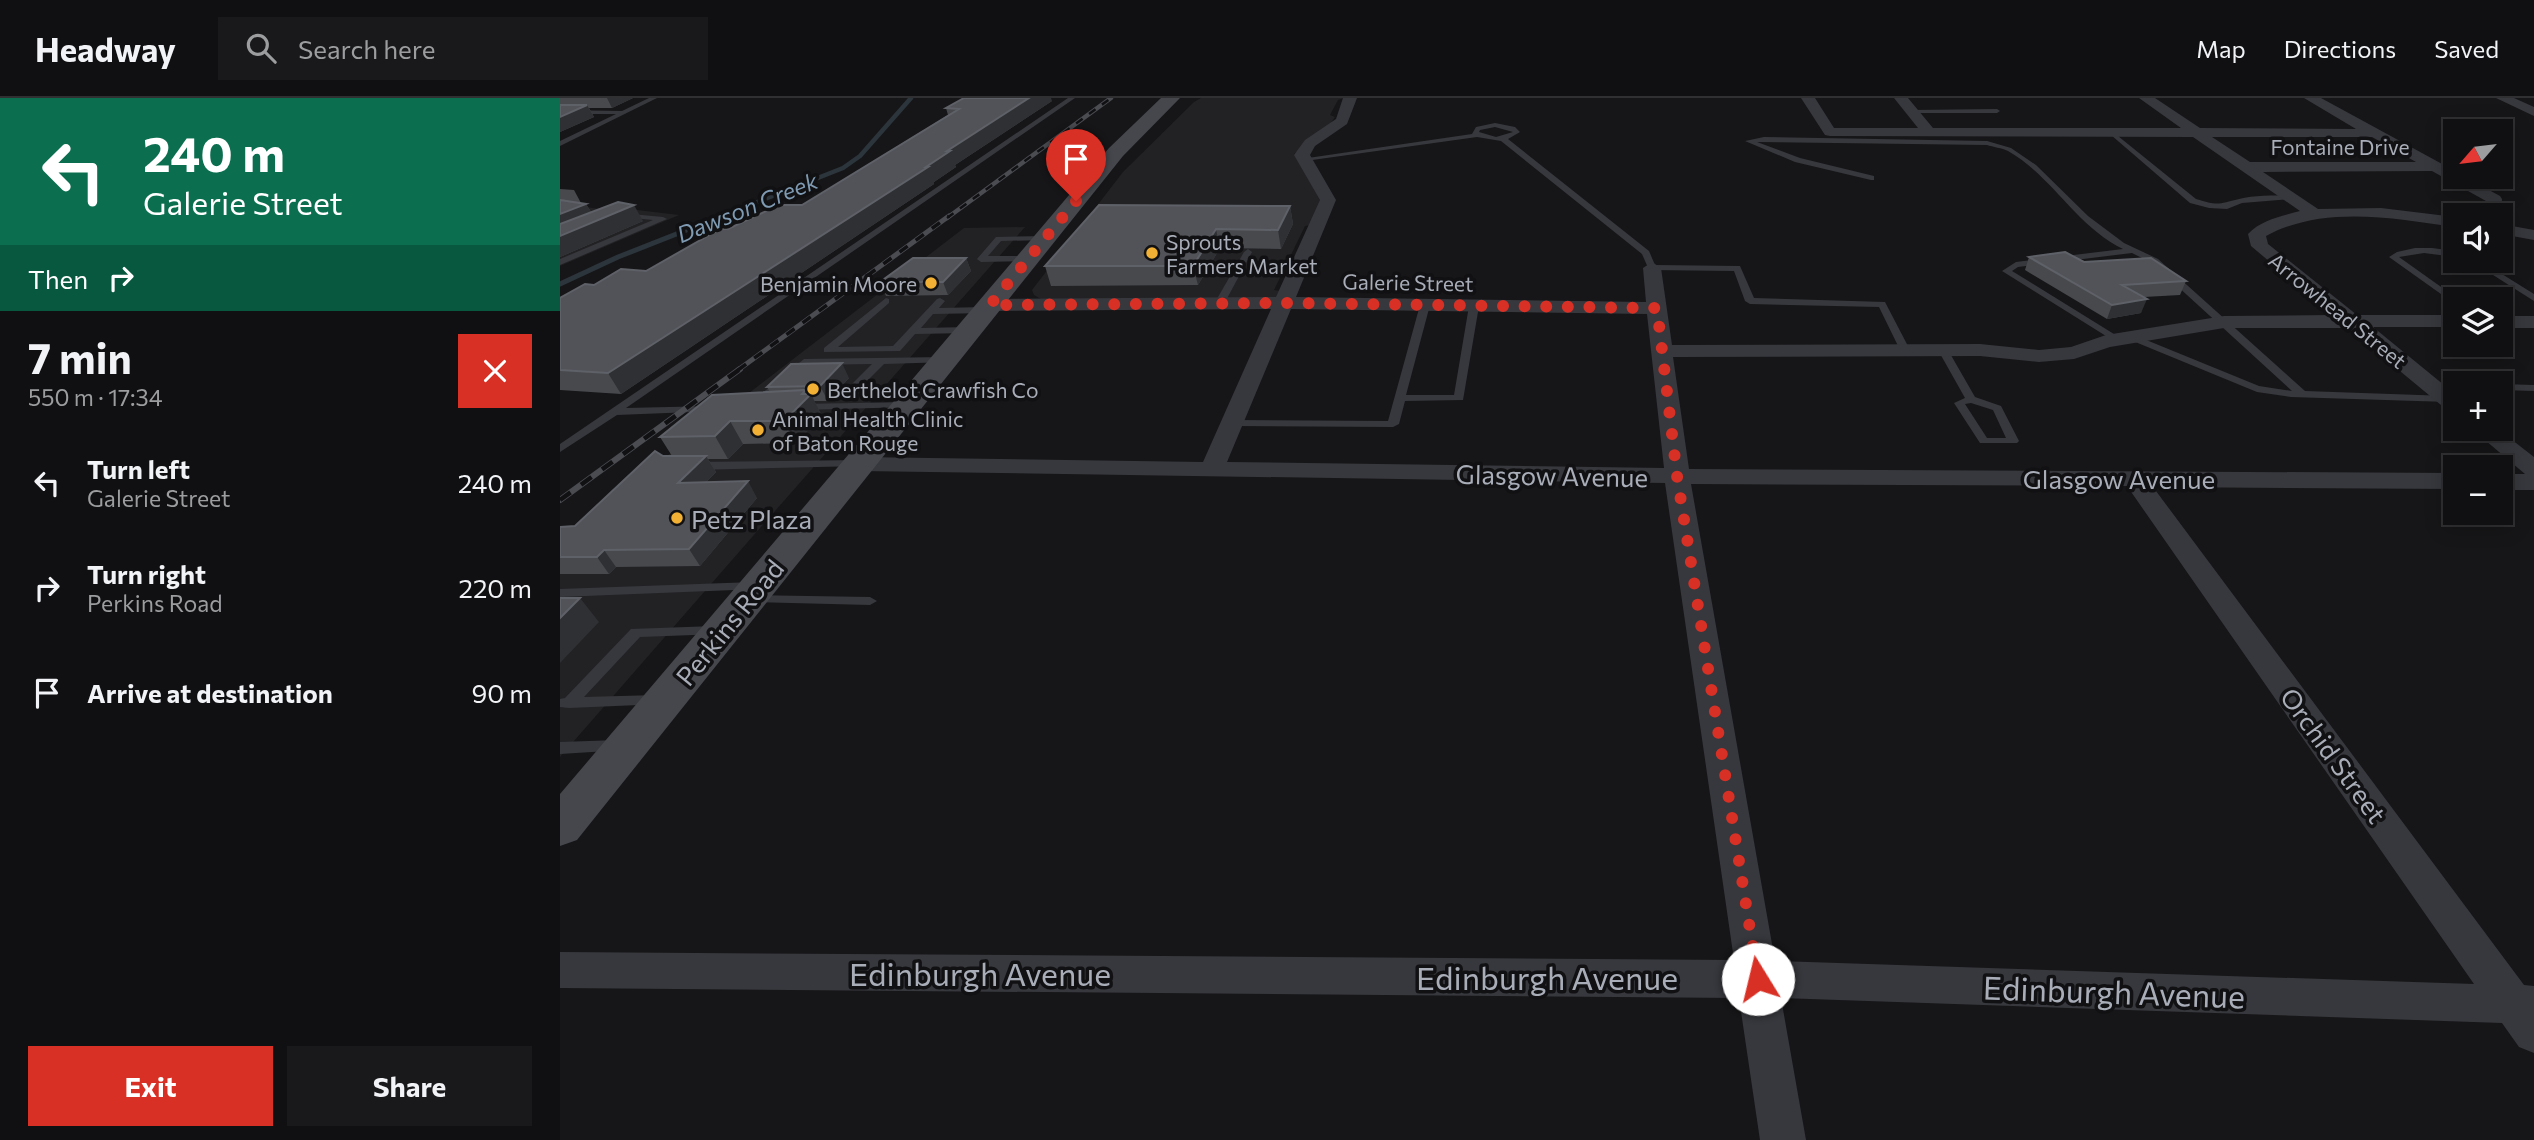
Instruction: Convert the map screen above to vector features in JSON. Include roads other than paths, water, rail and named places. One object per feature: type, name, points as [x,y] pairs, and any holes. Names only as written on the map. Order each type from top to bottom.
[{"type":"main road","name":"Perkins Road","points":[[560,827],[1116,152],[1171,98]]},
{"type":"street","points":[[1210,471],[1328,200],[1302,155],[1310,143],[1342,121],[1350,98]]},
{"type":"street","points":[[1808,98],[1830,132],[2374,133]]},
{"type":"street","points":[[1901,98],[1929,132]]},
{"type":"street","points":[[2146,98],[2316,215]]},
{"type":"street","points":[[2311,98],[2494,200],[2494,203]]},
{"type":"street","points":[[2503,98],[2534,112]]},
{"type":"street","name":"Fontaine Drive","points":[[2246,167],[2434,167]]},
{"type":"street","name":"Arrowhead Street","points":[[2443,220],[2379,213],[2316,215],[2272,223],[2257,234],[2260,246],[2349,320],[2443,391]]},
{"type":"street","points":[[2513,231],[2534,235]]},
{"type":"street","points":[[1652,268],[1677,476],[1783,1140]]},
{"type":"street","name":"Galerie Street","points":[[982,315],[1283,303],[1657,308]]},
{"type":"street","points":[[1663,351],[1980,350],[2039,356],[2074,352],[2124,338],[2224,322],[2443,321]]},
{"type":"street","points":[[2513,322],[2534,323]]},
{"type":"street","points":[[2499,441],[2534,468]]},
{"type":"street","name":"Glasgow Avenue","points":[[859,464],[1677,476],[2443,481]]},
{"type":"street","name":"Orchid Street","points":[[2134,478],[2527,1014]]},
{"type":"street","points":[[2513,482],[2534,482]]},
{"type":"street","name":"Edinburgh Avenue","points":[[560,970],[1758,979],[2527,1014]]},
{"type":"lane","points":[[560,144],[654,98]]},
{"type":"lane","points":[[560,449],[1072,98]]},
{"type":"lane","points":[[1912,112],[1997,111]]},
{"type":"lane","points":[[560,112],[625,112]]},
{"type":"lane","points":[[1305,159],[1476,135],[1502,138],[1515,134],[1516,130],[1508,126],[1488,126],[1475,130],[1476,135]]},
{"type":"lane","points":[[2113,134],[2193,201],[2209,206],[2227,207],[2240,201],[2290,197]]},
{"type":"lane","points":[[1502,138],[1646,253],[1652,268],[1737,268],[1750,301],[1882,304],[1905,350]]},
{"type":"lane","points":[[1871,178],[1798,160],[1748,141],[1764,139],[1994,144],[2023,159],[2085,218],[2131,251],[2155,261],[2302,394]]},
{"type":"lane","points":[[560,262],[663,219],[626,214],[614,218]]},
{"type":"lane","points":[[1028,258],[981,259],[999,239],[1045,238]]},
{"type":"lane","points":[[2131,251],[2016,265],[2006,271],[2124,338],[2258,388],[2302,394],[2443,395]]},
{"type":"lane","points":[[2443,251],[2404,251],[2393,257],[2443,292]]},
{"type":"lane","points":[[1219,304],[1248,252]]},
{"type":"lane","points":[[2494,273],[2534,298]]},
{"type":"lane","points":[[886,301],[828,350],[896,349],[940,301]]},
{"type":"lane","points":[[1231,423],[1393,424],[1424,305]]},
{"type":"lane","points":[[1401,398],[1459,398],[1474,306]]},
{"type":"lane","points":[[931,311],[982,315]]},
{"type":"lane","points":[[912,331],[982,315]]},
{"type":"lane","points":[[1942,350],[1971,399],[1997,408],[2013,441],[1984,441],[1959,404],[1971,399]]},
{"type":"lane","points":[[749,408],[804,362],[945,360]]},
{"type":"lane","points":[[881,361],[850,391],[914,398]]},
{"type":"lane","points":[[2513,387],[2534,388]]},
{"type":"lane","points":[[788,408],[914,398]]},
{"type":"lane","points":[[736,409],[775,408]]},
{"type":"lane","points":[[613,412],[723,409]]},
{"type":"lane","points":[[686,466],[859,464]]},
{"type":"lane","points":[[560,593],[753,592],[870,601]]},
{"type":"lane","points":[[564,703],[636,632],[722,630]]},
{"type":"lane","points":[[564,703],[664,700]]},
{"type":"lane","points":[[560,748],[627,746]]},
{"type":"waterway","name":"Dawson Creek","points":[[717,218],[843,168],[860,156],[911,98]]},
{"type":"waterway","name":"Dawson Creek","points":[[560,284],[618,257],[722,216]]},
{"type":"railway","points":[[947,218],[1111,98]]},
{"type":"railway","points":[[738,370],[949,216]]},
{"type":"railway","points":[[560,500],[740,369]]},
{"type":"place","name":"Sprouts Farmers Market","points":[[1152,253]]},
{"type":"place","name":"Benjamin Moore","points":[[931,283]]},
{"type":"place","name":"Berthelot Crawfish Co","points":[[813,389]]},
{"type":"place","name":"Animal Health Clinic of Baton Rouge","points":[[758,430]]},
{"type":"place","name":"Petz Plaza","points":[[677,518]]}]
